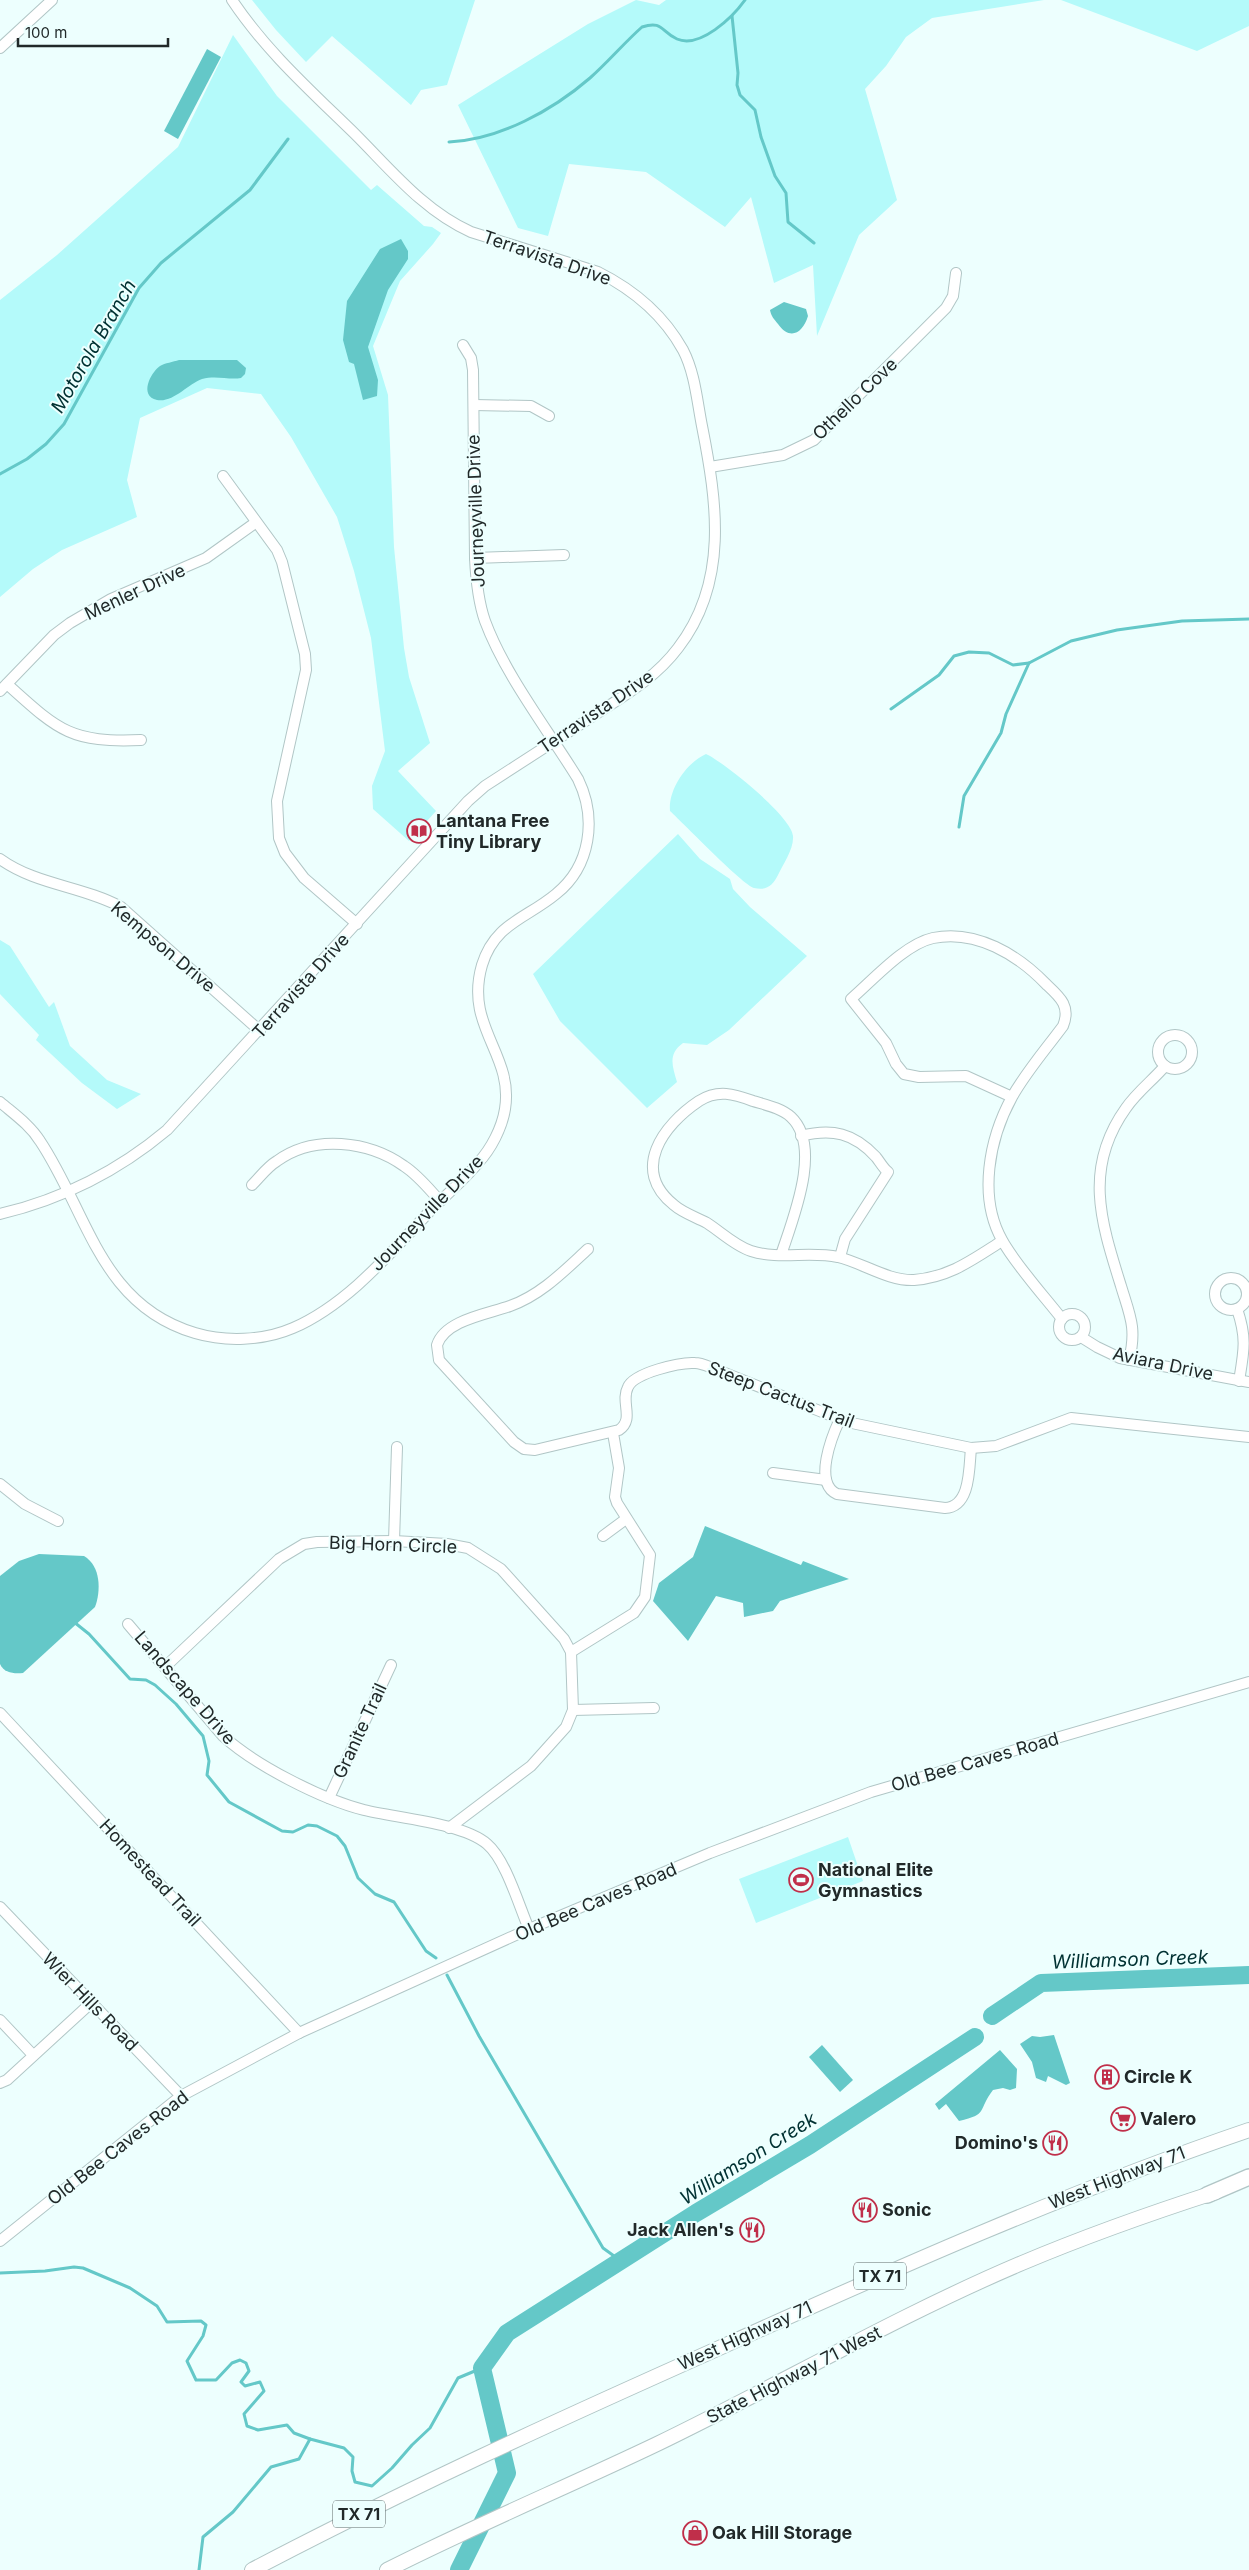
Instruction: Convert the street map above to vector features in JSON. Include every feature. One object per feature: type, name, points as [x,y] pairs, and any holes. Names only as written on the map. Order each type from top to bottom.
[{"type":"highway","points":[[1207,2195],[1249,2177]]},
{"type":"main road","name":"West Highway 71","points":[[252,2570],[356,2515],[468,2461],[845,2291],[1028,2212],[1249,2130]]},
{"type":"main road","name":"State Highway 71 West","points":[[387,2570],[446,2540],[656,2444],[924,2308],[1022,2263],[1108,2229],[1249,2182]]},
{"type":"street","points":[[0,48],[52,0]]},
{"type":"street","name":"Terravista Drive","points":[[0,1214],[68,1194],[122,1165],[167,1130],[260,1031],[468,802],[485,786],[658,671],[691,629],[706,596],[714,567],[716,518],[710,467],[689,363],[674,336],[649,305],[617,282],[598,272],[486,238],[456,226],[431,208],[272,53],[232,0]]},
{"type":"street","name":"Othello Cove","points":[[710,467],[783,455],[814,440],[946,308],[953,296],[956,273]]},
{"type":"street","name":"Journeyville Drive","points":[[0,1102],[36,1135],[105,1264],[128,1294],[169,1323],[195,1333],[245,1338],[283,1332],[321,1313],[366,1276],[479,1163],[494,1140],[505,1110],[506,1096],[501,1066],[480,1016],[478,983],[482,963],[495,938],[503,930],[519,917],[547,901],[568,882],[583,857],[587,844],[589,817],[584,791],[493,640],[479,598],[475,558],[474,405],[471,358],[463,345]]},
{"type":"street","points":[[474,405],[531,406],[549,416]]},
{"type":"street","points":[[223,476],[255,523],[277,550],[287,574],[305,654],[306,670],[277,801],[276,819],[279,838],[286,853],[304,878],[357,924]]},
{"type":"street","name":"Menler Drive","points":[[4,687],[54,635],[70,623],[111,599],[206,558],[255,523]]},
{"type":"street","points":[[475,558],[564,555]]},
{"type":"street","points":[[4,687],[45,718],[69,732],[106,741],[141,740]]},
{"type":"street","name":"Kempson Drive","points":[[0,859],[37,879],[95,895],[121,907],[260,1031]]},
{"type":"street","name":"Aviara Drive","points":[[1012,1098],[966,1076],[919,1077],[904,1074],[896,1064],[886,1043],[851,999],[918,944],[934,938],[952,936],[991,946],[1023,962],[1063,1001],[1066,1012],[1063,1026],[1012,1098],[992,1149],[989,1173],[992,1215],[1002,1241],[1062,1319],[1059,1330],[1065,1339],[1070,1340],[1081,1337],[1108,1353],[1129,1360],[1244,1382]]},
{"type":"street","points":[[1129,1360],[1134,1333],[1102,1226],[1098,1196],[1100,1170],[1107,1142],[1119,1117],[1165,1066]]},
{"type":"street","points":[[781,1254],[802,1188],[804,1151],[801,1136],[795,1122],[782,1111],[737,1095],[718,1093],[699,1102],[666,1131],[658,1142],[652,1161],[655,1179],[674,1206],[704,1222],[742,1247],[768,1255],[816,1254],[840,1258],[896,1278],[912,1280],[950,1273],[1002,1241]]},
{"type":"street","points":[[801,1136],[814,1132],[839,1133],[864,1146],[888,1172],[845,1239],[840,1258]]},
{"type":"street","points":[[252,1185],[268,1168],[290,1153],[318,1145],[348,1144],[389,1156],[406,1166],[440,1201]]},
{"type":"street","points":[[449,1828],[530,1766],[566,1727],[573,1710],[571,1652],[634,1613],[644,1600],[650,1555],[626,1519],[615,1497],[619,1468],[613,1432],[535,1450],[524,1449],[453,1376],[439,1360],[436,1351],[439,1340],[446,1331],[487,1311],[509,1306],[543,1290],[588,1249]]},
{"type":"street","points":[[1237,1309],[1245,1332],[1244,1382]]},
{"type":"street","points":[[1062,1319],[1072,1314],[1083,1320],[1084,1332],[1081,1337]]},
{"type":"street","name":"Steep Cactus Trail","points":[[613,1432],[623,1427],[628,1418],[625,1395],[631,1381],[640,1375],[694,1363],[710,1367],[840,1419],[971,1448],[996,1446],[1071,1418],[1249,1437]]},
{"type":"street","points":[[840,1419],[830,1443],[826,1480],[830,1489],[837,1494],[952,1508],[960,1502],[965,1493],[971,1448]]},
{"type":"street","points":[[394,1541],[397,1447]]},
{"type":"street","points":[[773,1473],[826,1480]]},
{"type":"street","points":[[0,1484],[26,1504],[58,1521]]},
{"type":"street","points":[[602,1536],[626,1519]]},
{"type":"street","name":"Big Horn Circle","points":[[166,1666],[236,1598],[291,1550],[316,1542],[394,1541],[447,1544],[476,1552],[501,1569],[564,1639],[571,1652]]},
{"type":"street","name":"Landscape Drive","points":[[128,1624],[166,1666],[223,1736],[236,1748],[282,1775],[329,1798],[363,1810],[449,1828],[480,1839],[493,1850],[529,1929]]},
{"type":"street","name":"Granite Trail","points":[[329,1798],[391,1665]]},
{"type":"street","name":"Old Bee Caves Road","points":[[0,2241],[181,2096],[299,2033],[529,1929],[710,1853],[871,1792],[1249,1682]]},
{"type":"street","points":[[573,1710],[654,1708]]},
{"type":"street","name":"Homestead Trail","points":[[0,1713],[299,2033]]},
{"type":"street","name":"Wier Hills Road","points":[[0,1906],[181,2096]]},
{"type":"street","points":[[0,2083],[6,2080],[91,2003]]},
{"type":"street","points":[[0,2020],[33,2055]]},
{"type":"shaded area","points":[[252,0],[475,0],[447,85],[421,90],[411,105],[332,36],[306,62],[276,30]]},
{"type":"shaded area","points":[[636,0],[659,5],[666,0],[1044,0],[932,18],[906,37],[886,66],[865,89],[897,200],[859,235],[817,336],[813,265],[774,283],[751,197],[725,227],[646,172],[569,164],[548,236],[518,228],[458,105],[588,24]]},
{"type":"shaded area","points":[[1061,0],[1249,0],[1249,26],[1197,51]]},
{"type":"shaded area","points":[[233,35],[277,96],[371,190],[377,185],[424,226],[432,227],[441,233],[400,281],[373,346],[388,395],[394,547],[404,648],[409,677],[430,743],[398,771],[436,811],[409,841],[373,809],[372,786],[385,751],[371,638],[354,571],[337,517],[291,437],[261,394],[207,388],[140,418],[127,480],[137,517],[62,550],[33,569],[0,597],[0,300],[57,255],[178,147]]},
{"type":"shaded area","points":[[207,49],[221,57],[178,139],[164,131]]},
{"type":"shaded area","points":[[401,239],[408,251],[408,259],[388,290],[368,347],[378,380],[377,396],[363,400],[354,364],[349,362],[343,340],[347,301],[380,249]]},
{"type":"shaded area","points":[[784,302],[806,309],[808,316],[806,322],[796,333],[787,332],[783,329],[771,314],[770,310]]},
{"type":"shaded area","points":[[179,360],[237,360],[246,368],[245,374],[241,378],[212,377],[202,379],[169,399],[157,400],[152,398],[148,394],[147,389],[156,369],[167,363]]},
{"type":"shaded area","points":[[706,754],[741,778],[756,791],[782,816],[790,827],[793,841],[790,851],[776,879],[766,888],[754,888],[748,884],[726,866],[670,811],[672,794],[685,770]]},
{"type":"shaded area","points":[[678,834],[700,859],[730,879],[733,889],[750,907],[807,956],[729,1030],[707,1045],[683,1043],[678,1047],[672,1060],[677,1082],[647,1108],[560,1021],[533,974]]},
{"type":"shaded area","points":[[0,940],[10,946],[49,1007],[54,1002],[70,1046],[107,1080],[141,1094],[117,1109],[82,1083],[36,1040],[39,1035],[0,994]]},
{"type":"shaded area","points":[[705,1526],[801,1565],[803,1561],[849,1579],[780,1601],[773,1611],[744,1617],[743,1603],[716,1596],[688,1641],[653,1601],[659,1583],[693,1557]]},
{"type":"shaded area","points":[[39,1554],[84,1556],[90,1560],[97,1572],[99,1586],[97,1601],[95,1607],[23,1673],[10,1672],[0,1664],[0,1576],[19,1561]]},
{"type":"shaded area","name":"National Elite Gymnastics","points":[[848,1837],[863,1881],[756,1923],[739,1879]]},
{"type":"shaded area","points":[[1054,2035],[1070,2083],[1066,2085],[1048,2076],[1046,2082],[1036,2078],[1032,2062],[1020,2044],[1032,2036]]},
{"type":"shaded area","points":[[822,2045],[853,2080],[840,2092],[809,2057]]},
{"type":"shaded area","points":[[1000,2050],[1017,2069],[1016,2088],[993,2090],[979,2114],[968,2119],[959,2121],[946,2104],[939,2110],[935,2104]]},
{"type":"waterway","name":"Motorola Branch","points":[[449,142],[487,136],[542,112],[590,78],[642,27],[654,25],[677,39],[686,41],[696,40],[715,30],[733,15],[745,0]]},
{"type":"waterway","points":[[732,16],[738,73],[737,85],[740,95],[755,110],[761,137],[775,176],[786,193],[788,222],[814,243]]},
{"type":"waterway","name":"Motorola Branch","points":[[0,474],[27,459],[46,444],[64,424],[139,288],[161,263],[250,190],[288,139]]},
{"type":"waterway","points":[[959,827],[964,796],[1001,733],[1006,714],[1029,663],[1071,641],[1117,630],[1182,621],[1249,619]]},
{"type":"waterway","points":[[891,709],[939,675],[954,656],[969,652],[989,653],[1013,665],[1029,663]]},
{"type":"waterway","points":[[74,1622],[89,1634],[130,1679],[146,1680],[155,1685],[176,1704],[203,1736],[209,1761],[207,1775],[229,1802],[282,1831],[293,1832],[308,1825],[317,1826],[337,1836],[345,1846],[358,1878],[375,1894],[394,1902],[426,1951],[436,1958]]},
{"type":"waterway","points":[[447,1975],[479,2036],[603,2248],[621,2261]]},
{"type":"waterway","name":"Williamson Creek","points":[[992,2016],[1041,1983],[1249,1975]]},
{"type":"waterway","name":"Williamson Creek","points":[[459,2570],[507,2473],[482,2368],[507,2333],[696,2213],[810,2145],[975,2037]]},
{"type":"waterway","points":[[0,2273],[45,2271],[74,2267],[83,2268],[130,2288],[157,2306],[167,2322],[201,2321],[206,2325],[203,2336],[187,2361],[196,2380],[216,2380],[232,2363],[240,2360],[246,2363],[249,2371],[241,2382],[245,2386],[260,2382],[264,2391],[244,2414],[247,2426],[258,2430],[287,2425],[294,2433],[310,2439]]},
{"type":"waterway","points":[[199,2570],[203,2537],[233,2512],[271,2467],[299,2459],[310,2439],[344,2448],[353,2457],[352,2471],[355,2482],[372,2486],[430,2428],[458,2378],[482,2368]]},
{"type":"place","name":"Lantana Free Tiny Library","points":[[419,831]]},
{"type":"place","name":"National Elite Gymnastics","points":[[801,1880]]},
{"type":"place","name":"Circle K","points":[[1107,2077]]},
{"type":"place","name":"Valero","points":[[1123,2119]]},
{"type":"place","name":"Domino's","points":[[1055,2143]]},
{"type":"place","name":"Sonic","points":[[865,2210]]},
{"type":"place","name":"Jack Allen's","points":[[752,2230]]},
{"type":"place","name":"Oak Hill Storage","points":[[695,2533]]}]
